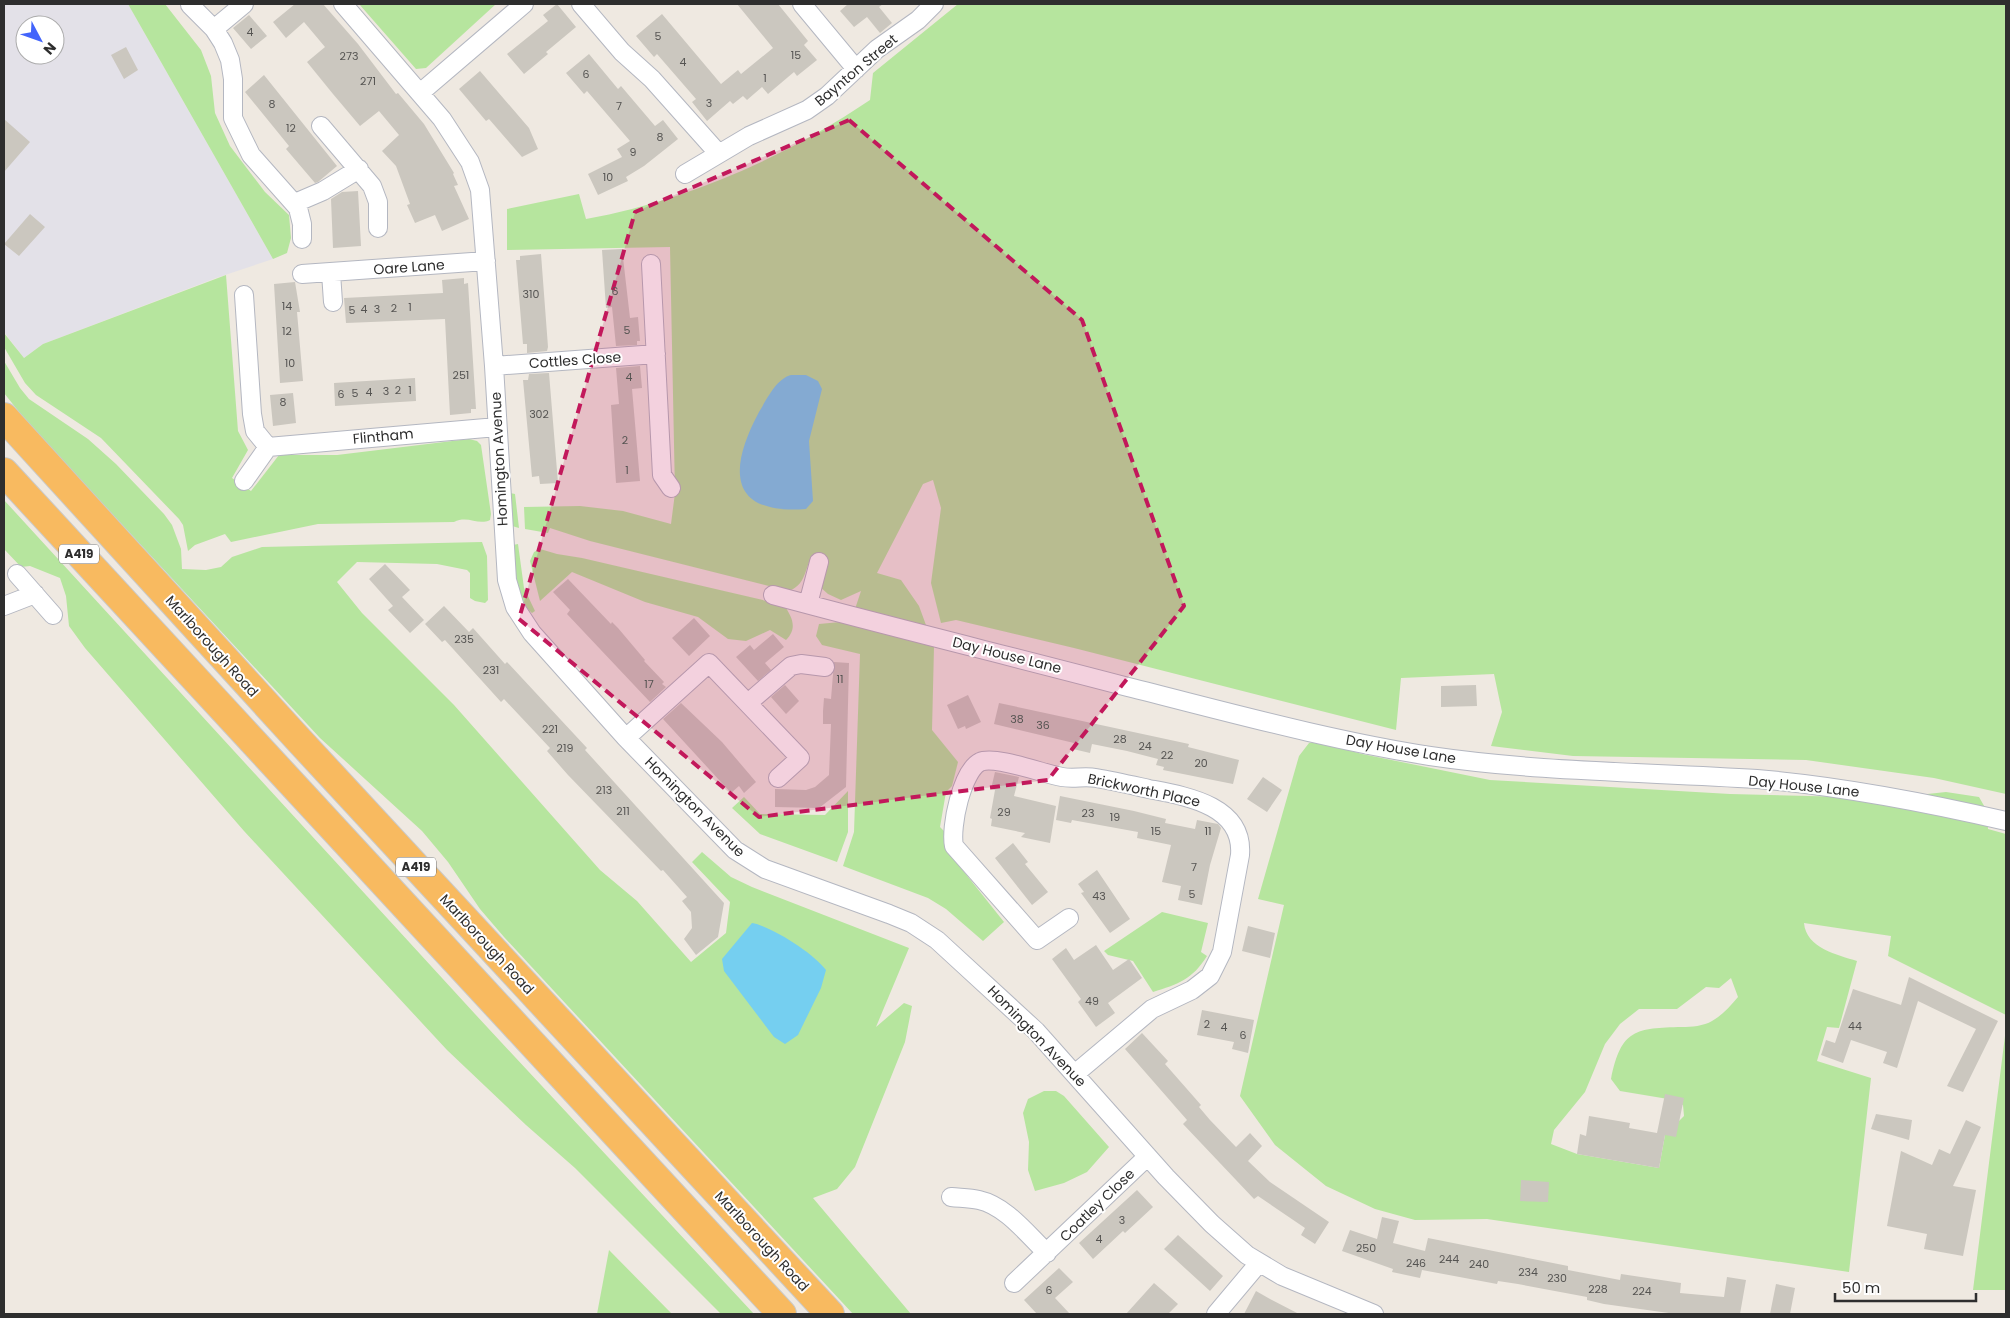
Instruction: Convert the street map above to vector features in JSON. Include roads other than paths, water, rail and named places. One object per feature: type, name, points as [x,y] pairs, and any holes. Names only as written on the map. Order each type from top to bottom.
[{"type":"highway","name":"Marlborough Road","points":[[4,417],[297,738],[830,1314]]},
{"type":"highway","name":"A419","points":[[4,472],[782,1314]]},
{"type":"street","points":[[214,29],[244,4]]},
{"type":"street","name":"Homington Avenue","points":[[343,4],[442,119],[470,162],[480,190],[494,366],[506,572],[511,599],[532,633],[626,738],[718,834],[749,861],[889,914],[928,934],[1014,1010],[1076,1073],[1147,1157],[1212,1224],[1258,1264],[1327,1296],[1374,1314]]},
{"type":"street","points":[[420,93],[524,4]]},
{"type":"street","points":[[580,4],[622,52],[652,79],[718,153]]},
{"type":"street","points":[[802,4],[856,69]]},
{"type":"street","name":"Baynton Street","points":[[685,174],[718,153],[807,110],[890,38],[918,20],[934,4]]},
{"type":"street","points":[[190,5],[214,29],[230,60],[233,79],[233,118],[251,155],[295,203],[300,214],[302,239]]},
{"type":"street","points":[[321,126],[359,169],[376,194],[378,228]]},
{"type":"street","points":[[295,203],[323,191],[359,169]]},
{"type":"street","name":"Oare Lane","points":[[302,274],[486,261]]},
{"type":"street","points":[[651,264],[662,475],[671,488]]},
{"type":"street","points":[[331,273],[333,302]]},
{"type":"street","points":[[244,295],[253,423],[255,432],[268,447],[244,481]]},
{"type":"street","name":"Cottles Close","points":[[494,366],[656,354]]},
{"type":"street","name":"Flintham","points":[[268,447],[497,427]]},
{"type":"street","points":[[808,604],[819,562]]},
{"type":"street","points":[[17,574],[53,615]]},
{"type":"street","points":[[4,606],[35,594]]},
{"type":"street","name":"Day House Lane","points":[[773,595],[1258,720],[1387,748],[1437,757],[1541,768],[1758,780],[1824,787],[1881,795],[2006,821]]},
{"type":"street","points":[[626,738],[709,662],[800,758],[778,778]]},
{"type":"street","points":[[748,703],[791,666],[801,664],[825,668]]},
{"type":"street","name":"Brickworth Place","points":[[1069,918],[1037,940],[954,846],[956,817],[966,780],[969,773],[979,763],[993,760],[1062,777],[1096,778],[1194,800],[1214,808],[1228,819],[1236,832],[1240,845],[1228,921],[1218,962],[1210,976],[1192,990],[1152,1009],[1076,1073]]},
{"type":"street","name":"Coatley Close","points":[[1014,1283],[1147,1157]]},
{"type":"street","points":[[951,1197],[980,1200],[993,1205],[1004,1212],[1047,1253]]},
{"type":"street","points":[[1216,1314],[1258,1264]]},
{"type":"water","points":[[791,375],[806,375],[818,381],[822,389],[809,441],[813,501],[806,509],[780,509],[761,504],[749,496],[742,484],[740,469],[749,432],[759,412],[776,385]]},
{"type":"water","points":[[752,923],[781,935],[812,956],[826,970],[821,988],[798,1035],[785,1044],[774,1037],[724,971],[722,959]]}]
